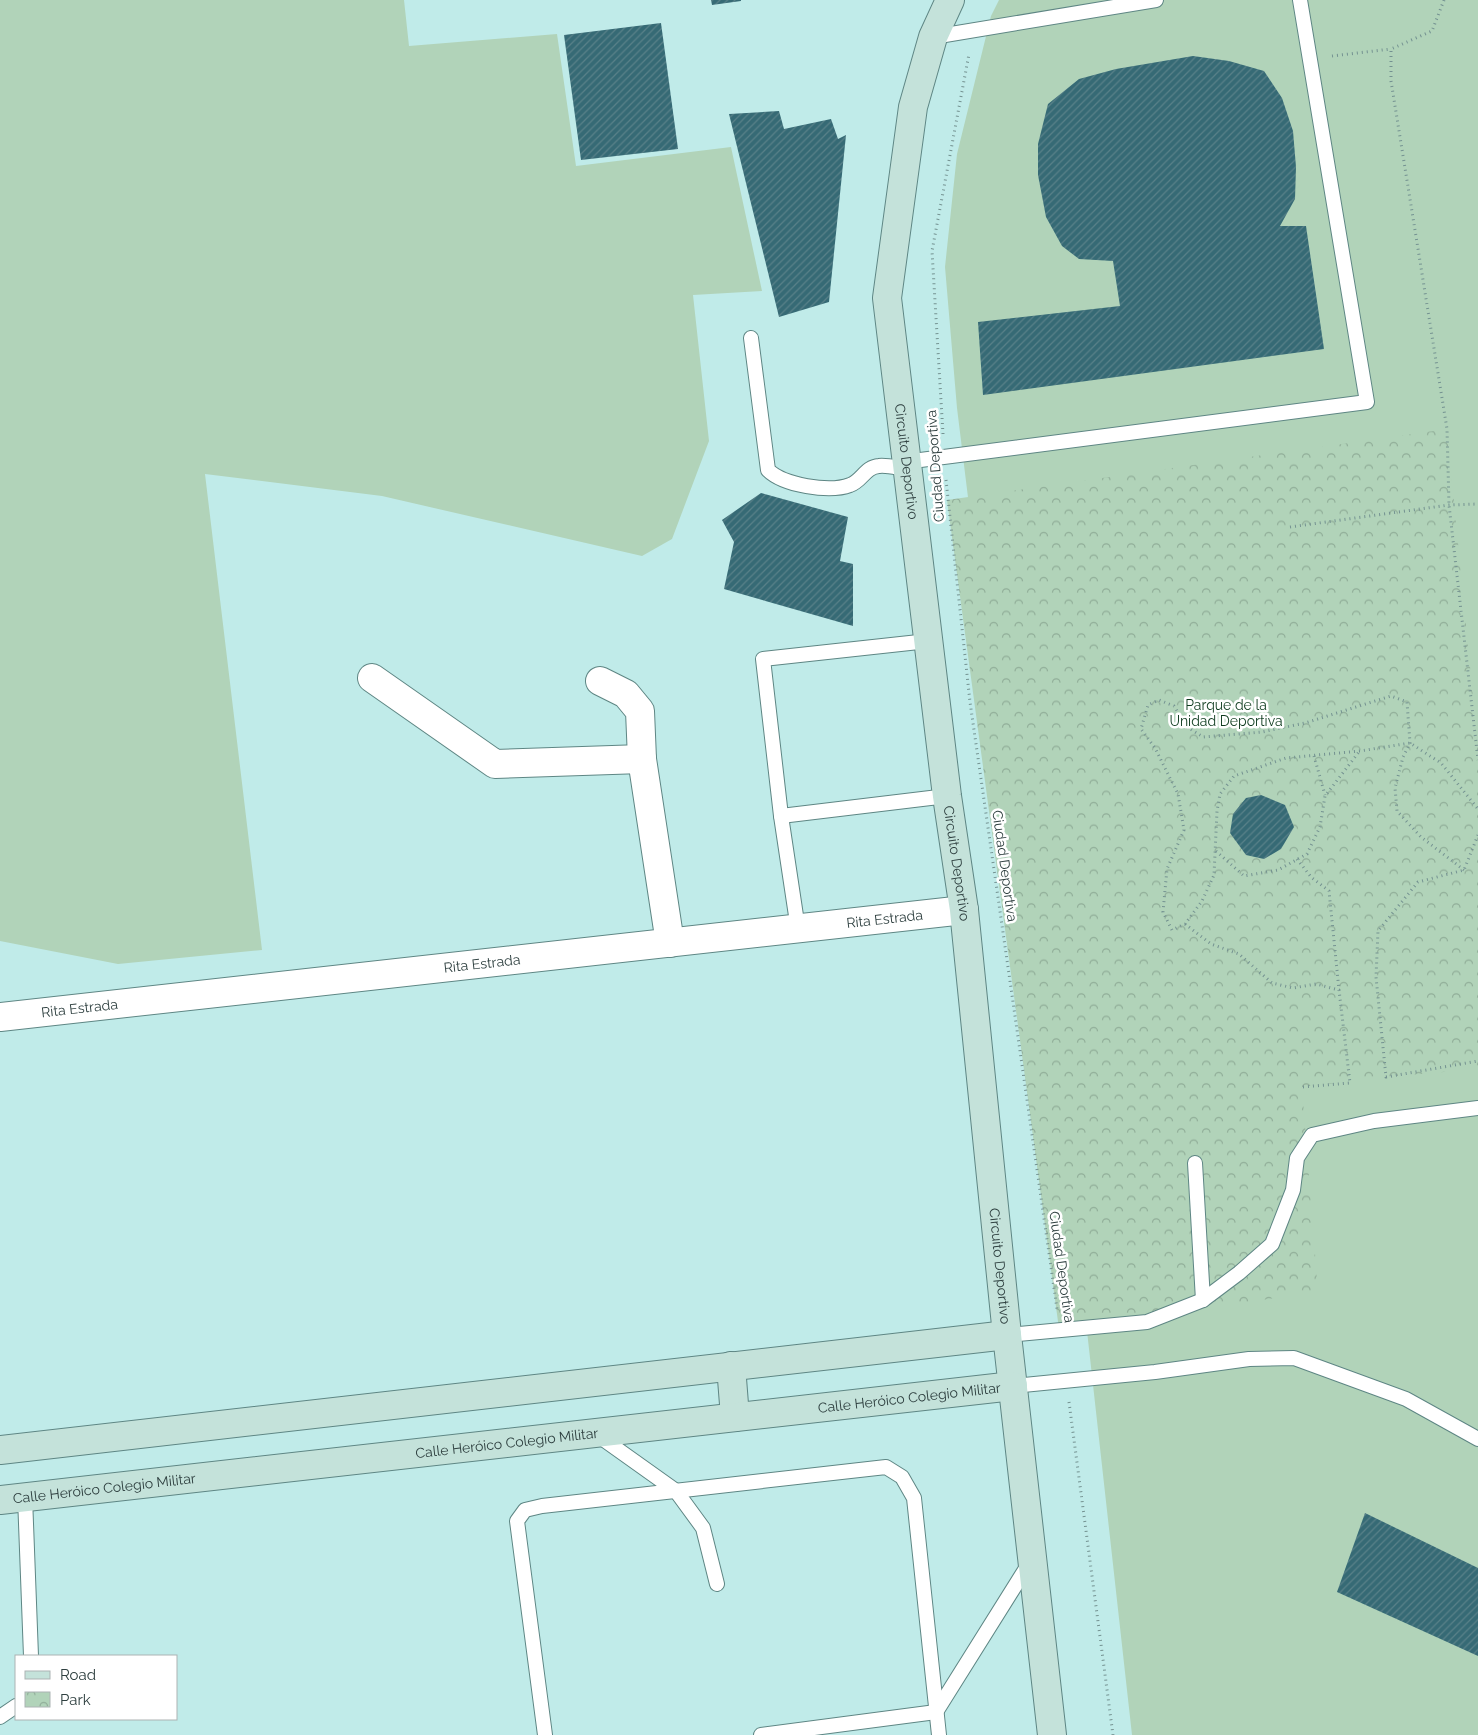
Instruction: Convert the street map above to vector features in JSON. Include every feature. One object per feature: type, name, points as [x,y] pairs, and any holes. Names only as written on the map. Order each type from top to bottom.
[{"type":"main road","name":"Circuito Deportivo","points":[[950,0],[933,37],[913,107],[887,298],[947,796],[964,910],[1007,1335],[1052,1735]]},
{"type":"main road","points":[[0,1450],[1007,1335]]},
{"type":"main road","points":[[731,1366],[735,1417]]},
{"type":"main road","name":"Calle Heróico Colegio Militar","points":[[12,1499],[1013,1386]]},
{"type":"street","points":[[372,678],[496,764],[642,759]]},
{"type":"street","points":[[600,681],[626,694],[640,711],[642,759],[670,943]]},
{"type":"street","name":"Rita Estrada","points":[[0,1016],[964,910]]},
{"type":"lane","points":[[933,37],[1156,0]]},
{"type":"lane","points":[[751,338],[768,470],[776,478],[820,488],[851,485],[868,469],[879,466],[906,465],[944,458],[1367,402],[1300,0]]},
{"type":"lane","points":[[798,929],[781,816],[763,659],[928,641]]},
{"type":"lane","points":[[781,816],[947,796]]},
{"type":"lane","points":[[1007,1335],[1147,1322],[1202,1300],[1239,1273],[1272,1244],[1293,1190],[1297,1158],[1312,1135],[1374,1121],[1478,1108]]},
{"type":"lane","points":[[1195,1163],[1202,1300]]},
{"type":"lane","points":[[1013,1386],[1066,1382],[1249,1359],[1294,1358],[1335,1371],[1406,1398],[1478,1440]]},
{"type":"lane","points":[[594,1433],[676,1491],[703,1528],[717,1584]]},
{"type":"lane","points":[[545,1735],[517,1521],[525,1510],[542,1506],[886,1467],[902,1477],[914,1498],[939,1735]]},
{"type":"lane","points":[[12,1499],[31,1655]]},
{"type":"lane","points":[[936,1712],[1032,1559]]},
{"type":"lane","points":[[0,1716],[15,1707]]},
{"type":"lane","points":[[760,1735],[936,1712]]},
{"type":"path","points":[[1310,59],[1391,49],[1432,31],[1444,0]]},
{"type":"path","name":"Ciudad Deportiva","points":[[975,30],[962,80],[932,251],[944,458],[970,702],[1059,1329]]},
{"type":"path","points":[[1391,49],[1391,81],[1447,429],[1448,505],[1478,760]]},
{"type":"path","points":[[1290,527],[1448,505],[1478,504]]},
{"type":"path","points":[[1464,870],[1421,837],[1397,811],[1396,788],[1403,757],[1410,743],[1408,702],[1391,696],[1304,723],[1228,736],[1203,737],[1187,727],[1174,706],[1159,700],[1148,705],[1141,728],[1155,748],[1178,794],[1184,830],[1167,869],[1163,912],[1172,930],[1184,924],[1202,901],[1214,875],[1217,811],[1220,794],[1234,776],[1286,758],[1360,751],[1410,743],[1441,763],[1478,809]]},
{"type":"path","points":[[1325,796],[1360,751]]},
{"type":"path","points":[[1216,851],[1244,876],[1278,870],[1307,854],[1320,827],[1325,796],[1314,755]]},
{"type":"path","points":[[1464,870],[1478,835]]},
{"type":"path","points":[[1297,859],[1311,877],[1329,891],[1350,1083],[1302,1087]]},
{"type":"path","points":[[1464,870],[1418,882],[1378,931],[1376,977],[1386,1077],[1478,1061]]},
{"type":"path","points":[[1184,924],[1212,944],[1239,954],[1272,983],[1293,988],[1316,984],[1339,990]]},
{"type":"path","points":[[1066,1382],[1113,1735]]},
{"type":"green space","points":[[0,0],[404,0],[409,46],[557,34],[576,166],[731,147],[762,291],[693,295],[709,441],[672,539],[642,556],[382,496],[205,474],[262,950],[118,964],[0,941]]},
{"type":"green space","points":[[999,0],[1478,0],[1478,1735],[1132,1735],[1083,1295],[973,538],[957,408],[945,267],[957,154],[991,16]]},
{"type":"green space","name":"Parque de la Unidad Deportiva","points":[[1447,429],[1478,749],[1478,1069],[1302,1087],[1318,1292],[1059,1329],[947,500]]},
{"type":"building","points":[[711,0],[741,0],[741,1],[712,5]]},
{"type":"building","points":[[661,23],[678,149],[581,160],[564,35]]},
{"type":"building","points":[[1193,56],[1229,61],[1264,71],[1282,98],[1293,131],[1296,167],[1295,199],[1280,226],[1306,226],[1324,349],[983,395],[978,322],[1120,306],[1113,261],[1079,259],[1062,246],[1046,217],[1038,175],[1038,144],[1048,104],[1079,79],[1116,69]]},
{"type":"building","points":[[779,111],[784,129],[831,119],[838,139],[846,135],[829,302],[779,317],[729,114]]},
{"type":"building","points":[[761,493],[848,517],[840,561],[853,564],[853,626],[724,589],[734,542],[722,520]]},
{"type":"building","points":[[1261,795],[1285,805],[1294,827],[1281,849],[1264,859],[1246,855],[1230,833],[1233,814],[1246,798]]},
{"type":"building","points":[[1365,1513],[1478,1568],[1478,1656],[1337,1592]]}]
